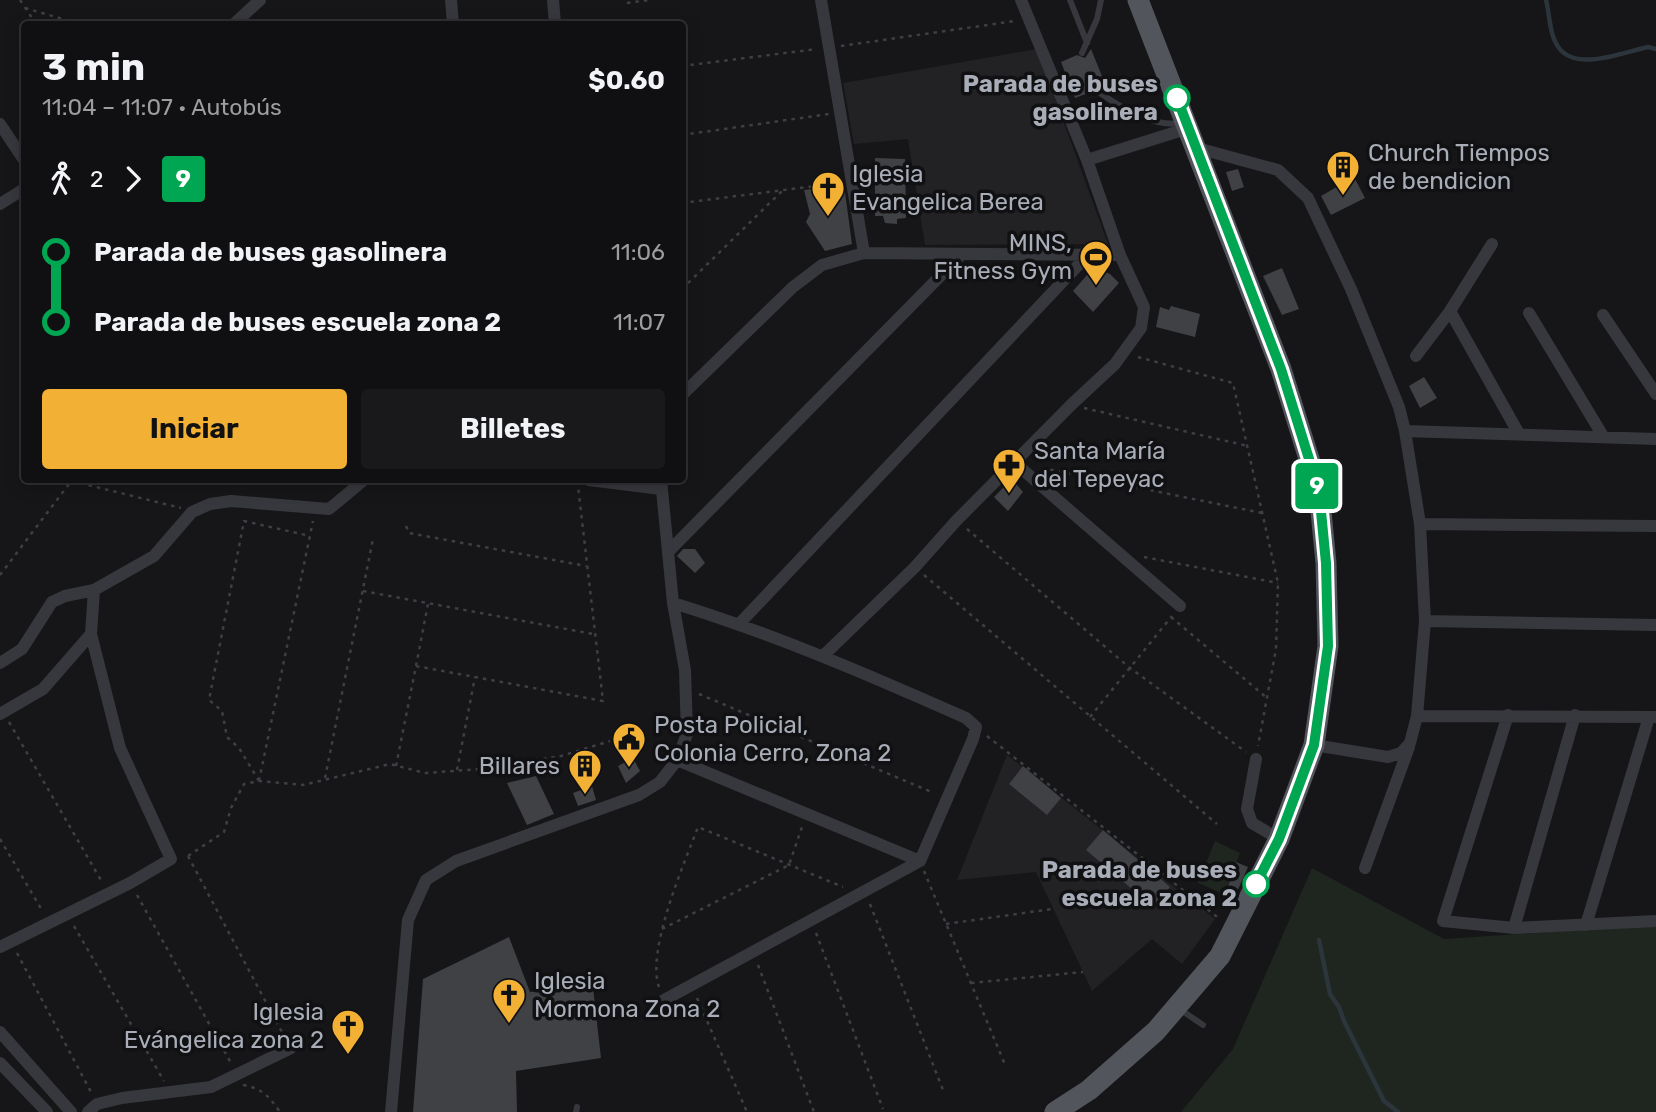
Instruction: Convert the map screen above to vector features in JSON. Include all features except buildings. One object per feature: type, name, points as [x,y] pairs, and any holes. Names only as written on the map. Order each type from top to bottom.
[{"type":"main road","points":[[1055,1112],[1089,1090],[1156,1031],[1220,956],[1279,839],[1314,745],[1328,646],[1326,563],[1319,491],[1281,369],[1138,0]]},
{"type":"street","points":[[237,21],[260,0]]},
{"type":"street","points":[[451,0],[453,21]]},
{"type":"street","points":[[553,0],[555,21]]},
{"type":"street","points":[[821,0],[864,253]]},
{"type":"street","points":[[824,655],[915,567],[956,520],[1071,405],[1115,364],[1141,328],[1144,307],[1120,255],[1087,160],[1021,0]]},
{"type":"street","points":[[0,124],[21,156]]},
{"type":"street","points":[[1087,160],[1191,133],[1278,170],[1308,198],[1355,300],[1399,407],[1420,524],[1424,621],[1416,716],[1410,743],[1365,868]]},
{"type":"street","points":[[0,204],[21,191]]},
{"type":"street","points":[[1416,356],[1450,311],[1492,244]]},
{"type":"street","points":[[686,391],[793,287],[821,265],[864,253],[1086,257],[1120,255]]},
{"type":"street","points":[[670,550],[960,256]]},
{"type":"street","points":[[740,623],[1086,257]]},
{"type":"street","points":[[1450,311],[1518,434]]},
{"type":"street","points":[[1529,313],[1603,436]]},
{"type":"street","points":[[1604,315],[1656,394]]},
{"type":"street","points":[[1405,431],[1656,439]]},
{"type":"street","points":[[1015,463],[1180,606]]},
{"type":"street","points":[[0,663],[22,649],[52,602],[65,596],[94,590],[154,556],[192,512],[210,504],[231,501],[329,509],[360,483]]},
{"type":"street","points":[[391,1112],[408,920],[426,880],[456,861],[639,795],[660,782],[677,760],[687,734],[686,688],[673,603],[670,550],[661,484],[643,483]]},
{"type":"street","points":[[1420,524],[1656,526]]},
{"type":"street","points":[[6,945],[109,894],[171,859],[120,748],[90,634],[94,590]]},
{"type":"street","points":[[664,1000],[920,862],[976,727],[966,718],[824,655],[740,623],[673,603]]},
{"type":"street","points":[[1424,621],[1656,625]]},
{"type":"street","points":[[2,713],[43,690],[90,634]]},
{"type":"street","points":[[1508,715],[1442,919],[1514,928],[1656,921]]},
{"type":"street","points":[[1514,928],[1575,715]]},
{"type":"street","points":[[1416,716],[1652,717],[1586,925]]},
{"type":"street","points":[[1314,745],[1388,757],[1401,753],[1410,743]]},
{"type":"street","points":[[1256,759],[1247,809],[1252,823],[1279,839]]},
{"type":"street","points":[[677,760],[920,862]]},
{"type":"street","points":[[0,1032],[71,1112]]},
{"type":"street","points":[[93,1108],[122,1098],[211,1087],[291,1048]]},
{"type":"street","points":[[0,1063],[47,1112]]},
{"type":"lane","points":[[1070,0],[1087,43]]},
{"type":"lane","points":[[1082,53],[1101,0]]},
{"type":"lane","points":[[1096,90],[1138,115],[1191,133]]},
{"type":"lane","points":[[1177,1007],[1203,1025]]},
{"type":"path","points":[[20,0],[34,21]]},
{"type":"path","points":[[627,3],[649,0]]},
{"type":"path","points":[[25,8],[70,21]]},
{"type":"path","points":[[686,66],[1028,19]]},
{"type":"path","points":[[686,134],[839,112]]},
{"type":"path","points":[[686,202],[850,182]]},
{"type":"path","points":[[686,285],[783,190]]},
{"type":"path","points":[[956,520],[1130,668],[1256,759],[1276,649],[1278,583],[1233,383],[1123,353]]},
{"type":"path","points":[[1071,405],[1249,446]]},
{"type":"path","points":[[1041,468],[1264,514]]},
{"type":"path","points":[[0,575],[70,483]]},
{"type":"path","points":[[83,483],[192,512]]},
{"type":"path","points":[[416,666],[603,701],[577,483]]},
{"type":"path","points":[[259,781],[315,507]]},
{"type":"path","points":[[259,781],[239,748],[227,737],[222,711],[209,700],[244,521],[310,536]]},
{"type":"path","points":[[405,526],[409,533],[586,566]]},
{"type":"path","points":[[325,778],[373,539]]},
{"type":"path","points":[[1120,552],[1278,583]]},
{"type":"path","points":[[915,567],[1217,824]]},
{"type":"path","points":[[363,591],[594,635]]},
{"type":"path","points":[[396,766],[428,603]]},
{"type":"path","points":[[1090,717],[1180,606]]},
{"type":"path","points":[[1171,617],[1267,698]]},
{"type":"path","points":[[456,771],[475,677]]},
{"type":"path","points":[[686,688],[948,799]]},
{"type":"path","points":[[2,713],[109,894]]},
{"type":"path","points":[[976,727],[1233,930]]},
{"type":"path","points":[[171,859],[188,856],[224,832],[231,808],[244,784],[259,781],[303,785],[390,764],[425,773],[456,771],[561,756],[610,741]]},
{"type":"path","points":[[662,929],[789,865],[807,814]]},
{"type":"path","points":[[664,1000],[656,978],[662,929],[698,827],[862,893],[943,1090]]},
{"type":"path","points":[[0,839],[50,923]]},
{"type":"path","points":[[188,856],[291,1048]]},
{"type":"path","points":[[920,862],[1006,1067]]},
{"type":"path","points":[[130,883],[232,1077],[257,1087],[274,1099],[280,1112]]},
{"type":"path","points":[[946,924],[1052,909]]},
{"type":"path","points":[[68,914],[171,1094]]},
{"type":"path","points":[[811,920],[883,1109]]},
{"type":"path","points":[[6,945],[93,1108]]},
{"type":"path","points":[[753,952],[814,1112]]},
{"type":"path","points":[[971,984],[1083,972]]},
{"type":"path","points":[[692,985],[747,1112]]},
{"type":"shaded area","points":[[1037,49],[1108,244],[925,245],[908,139],[854,144],[843,83]]},
{"type":"shaded area","points":[[1007,755],[1215,919],[1182,964],[1152,939],[1092,991],[1036,872],[957,880]]},
{"type":"shaded area","points":[[1215,841],[1240,853],[1224,894],[1198,883]]},
{"type":"shaded area","points":[[1312,868],[1444,939],[1656,925],[1656,1112],[1181,1112],[1233,1049]]},
{"type":"waterway","points":[[1546,0],[1553,37],[1567,55],[1589,60],[1648,47],[1656,49]]},
{"type":"waterway","points":[[1319,940],[1330,994],[1339,1007],[1384,1101],[1398,1112]]},
{"type":"bus line","name":"9","points":[[1177,98],[1281,369],[1319,491],[1326,563],[1328,646],[1314,745],[1279,839],[1256,884]]},
{"type":"place","name":"Parada de buses gasolinera","points":[[1177,98]]},
{"type":"place","name":"Church Tiempos de bendicion","points":[[1343,197]]},
{"type":"place","name":"Iglesia Evangelica Berea","points":[[828,218]]},
{"type":"place","name":"MINS, Fitness Gym","points":[[1096,287]]},
{"type":"place","name":"Santa María del Tepeyac","points":[[1009,495]]},
{"type":"place","name":"Posta Policial, Colonia Cerro, Zona 2","points":[[629,769]]},
{"type":"place","name":"Billares","points":[[585,796]]},
{"type":"place","name":"Parada de buses escuela zona 2","points":[[1256,884]]},
{"type":"place","name":"Iglesia Mormona Zona 2","points":[[509,1025]]},
{"type":"place","name":"Iglesia Evángelica zona 2","points":[[348,1056]]}]
